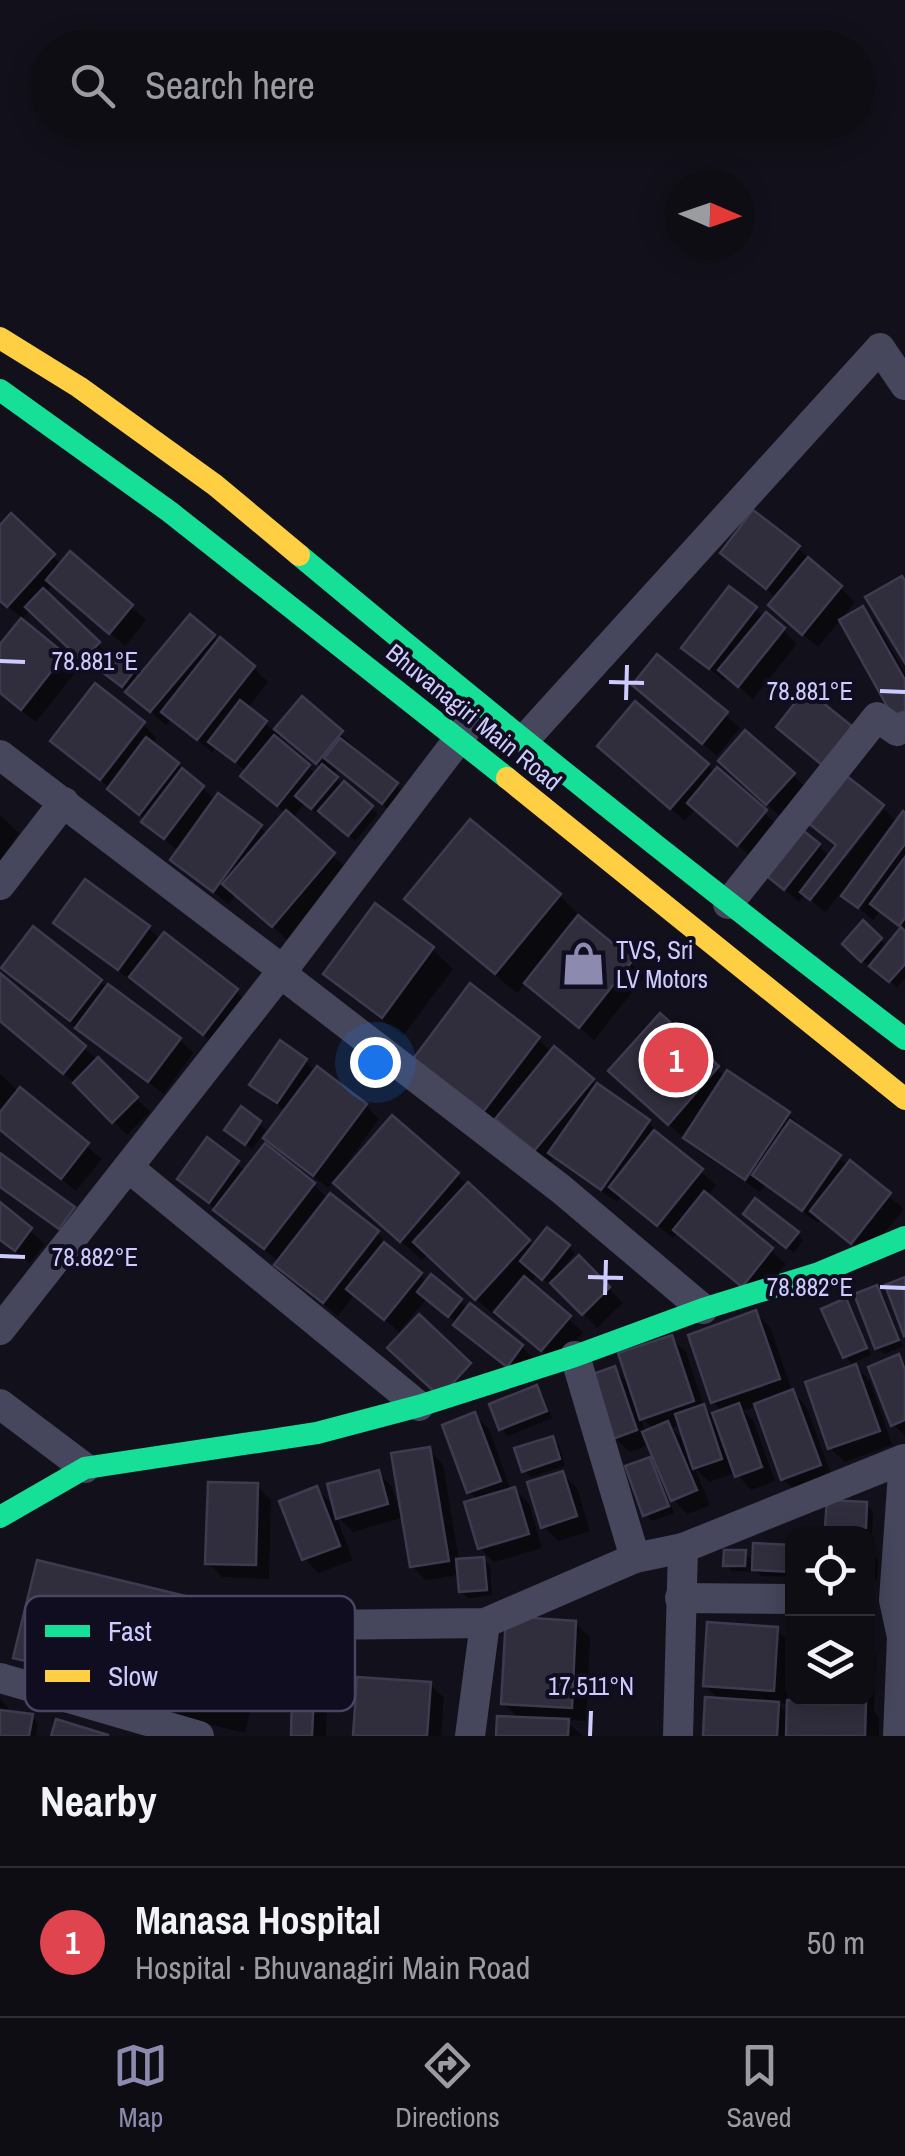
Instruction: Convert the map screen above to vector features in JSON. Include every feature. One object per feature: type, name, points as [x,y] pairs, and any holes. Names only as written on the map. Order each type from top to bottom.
[{"type":"main road","name":"Bhuvanagiri Main Road","points":[[0,338],[79,387],[215,485],[482,708],[905,1039]]},
{"type":"main road","name":"Bhuvanagiri Main Road","points":[[0,390],[170,512],[905,1099]]},
{"type":"main road","points":[[0,1519],[85,1468],[317,1433],[419,1406],[819,1273],[905,1238]]},
{"type":"street","points":[[525,739],[880,348],[905,385]]},
{"type":"street","points":[[0,1330],[283,970],[482,708]]},
{"type":"street","points":[[728,904],[878,717],[898,731],[905,726]]},
{"type":"street","points":[[0,755],[283,970],[292,982],[560,1189],[704,1310]]},
{"type":"street","points":[[0,885],[64,802]]},
{"type":"street","points":[[129,1168],[419,1406]]},
{"type":"street","points":[[575,1356],[635,1558]]},
{"type":"street","points":[[0,1404],[85,1468]]},
{"type":"street","points":[[355,1625],[484,1624],[635,1558],[683,1548],[904,1459],[881,1600],[903,1638],[898,1736]]},
{"type":"street","points":[[678,1736],[683,1548]]},
{"type":"street","points":[[680,1598],[785,1599]]},
{"type":"street","points":[[470,1736],[484,1624]]},
{"type":"street","points":[[0,1678],[25,1685]]},
{"type":"street","points":[[113,1711],[199,1736]]},
{"type":"building","points":[[753,510],[800,546],[766,589],[720,553]]},
{"type":"building","points":[[11,513],[55,554],[7,607],[0,601],[0,525]]},
{"type":"building","points":[[70,551],[133,605],[109,634],[46,580]]},
{"type":"building","points":[[808,557],[842,586],[802,635],[768,605]]},
{"type":"building","points":[[902,576],[905,581],[905,663],[865,597]]},
{"type":"building","points":[[729,586],[757,607],[709,669],[681,648]]},
{"type":"building","points":[[43,588],[100,642],[82,661],[25,607]]},
{"type":"building","points":[[863,606],[905,680],[905,719],[897,724],[839,620]]},
{"type":"building","points":[[766,612],[785,628],[738,687],[718,670]]},
{"type":"building","points":[[190,614],[215,635],[150,712],[125,692]]},
{"type":"building","points":[[21,618],[65,654],[21,710],[0,693],[0,644]]},
{"type":"building","points":[[220,637],[255,666],[197,740],[161,712]]},
{"type":"building","points":[[111,652],[135,670],[122,687],[98,669]]},
{"type":"building","points":[[657,654],[728,712],[702,744],[632,685]]},
{"type":"building","points":[[95,683],[145,722],[100,780],[50,741]]},
{"type":"building","points":[[806,689],[859,732],[828,770],[776,727]]},
{"type":"building","points":[[302,696],[343,731],[316,764],[274,729]]},
{"type":"building","points":[[240,700],[267,721],[235,762],[208,742]]},
{"type":"building","points":[[635,701],[709,764],[670,809],[597,746]]},
{"type":"building","points":[[745,730],[795,773],[766,805],[718,761]]},
{"type":"building","points":[[274,735],[310,765],[277,806],[240,776]]},
{"type":"building","points":[[146,737],[179,763],[139,815],[107,789]]},
{"type":"building","points":[[340,738],[398,783],[382,804],[324,758]]},
{"type":"building","points":[[322,764],[338,777],[311,809],[295,796]]},
{"type":"building","points":[[717,767],[767,810],[737,846],[687,803]]},
{"type":"building","points":[[182,768],[204,786],[164,839],[141,822]]},
{"type":"building","points":[[844,774],[884,805],[810,900],[800,892],[836,845],[807,822]]},
{"type":"building","points":[[344,781],[373,806],[348,836],[318,811]]},
{"type":"building","points":[[218,793],[262,825],[213,892],[170,860]]},
{"type":"building","points":[[286,810],[335,853],[272,927],[222,884]]},
{"type":"building","points":[[903,811],[905,844],[858,908],[841,896]]},
{"type":"building","points":[[470,819],[561,894],[495,974],[404,899]]},
{"type":"building","points":[[794,823],[820,844],[784,890],[758,869]]},
{"type":"building","points":[[905,857],[905,918],[899,926],[870,904]]},
{"type":"building","points":[[85,879],[150,926],[118,970],[53,923]]},
{"type":"building","points":[[375,903],[434,947],[382,1018],[323,974]]},
{"type":"building","points":[[578,915],[633,960],[579,1028],[524,983]]},
{"type":"building","points":[[863,920],[882,938],[861,962],[842,944]]},
{"type":"building","points":[[33,926],[102,980],[70,1021],[1,968]]},
{"type":"building","points":[[901,927],[905,931],[905,964],[889,982],[869,966]]},
{"type":"building","points":[[164,932],[238,989],[203,1035],[129,977]]},
{"type":"building","points":[[0,973],[86,1046],[63,1074],[0,1021]]},
{"type":"building","points":[[470,983],[540,1037],[483,1112],[413,1059]]},
{"type":"building","points":[[108,984],[181,1038],[148,1082],[75,1028]]},
{"type":"building","points":[[660,1013],[719,1066],[668,1125],[608,1071]]},
{"type":"building","points":[[280,1040],[307,1059],[277,1103],[249,1085]]},
{"type":"building","points":[[554,1046],[594,1079],[534,1151],[495,1119]]},
{"type":"building","points":[[98,1057],[138,1097],[112,1123],[73,1083]]},
{"type":"building","points":[[317,1066],[367,1104],[313,1176],[263,1138]]},
{"type":"building","points":[[727,1070],[790,1112],[745,1180],[683,1138]]},
{"type":"building","points":[[597,1083],[650,1120],[601,1190],[548,1153]]},
{"type":"building","points":[[20,1087],[89,1143],[61,1179],[0,1130],[0,1112]]},
{"type":"building","points":[[241,1106],[261,1121],[245,1145],[224,1130]]},
{"type":"building","points":[[392,1115],[459,1173],[400,1242],[333,1183]]},
{"type":"building","points":[[790,1120],[841,1155],[802,1211],[752,1175]]},
{"type":"building","points":[[654,1130],[703,1169],[657,1226],[609,1187]]},
{"type":"building","points":[[207,1137],[239,1161],[209,1203],[177,1179]]},
{"type":"building","points":[[265,1143],[315,1183],[264,1249],[213,1210]]},
{"type":"building","points":[[0,1153],[75,1207],[59,1229],[0,1187]]},
{"type":"building","points":[[850,1160],[891,1193],[851,1244],[810,1211]]},
{"type":"building","points":[[468,1182],[530,1240],[475,1300],[413,1242]]},
{"type":"building","points":[[704,1191],[773,1248],[742,1287],[673,1230]]},
{"type":"building","points":[[330,1193],[379,1231],[323,1303],[274,1265]]},
{"type":"building","points":[[755,1198],[799,1232],[786,1248],[743,1214]]},
{"type":"building","points":[[0,1202],[32,1228],[15,1251],[0,1240]]},
{"type":"building","points":[[547,1227],[570,1245],[542,1280],[520,1261]]},
{"type":"building","points":[[384,1242],[422,1273],[384,1320],[346,1289]]},
{"type":"building","points":[[579,1255],[610,1287],[582,1315],[550,1283]]},
{"type":"building","points":[[431,1274],[462,1299],[448,1317],[417,1292]]},
{"type":"building","points":[[524,1276],[571,1316],[541,1351],[494,1312]]},
{"type":"building","points":[[905,1277],[905,1335],[904,1336],[885,1285]]},
{"type":"building","points":[[877,1285],[899,1340],[875,1349],[854,1294]]},
{"type":"building","points":[[846,1298],[867,1348],[843,1358],[821,1309]]},
{"type":"building","points":[[470,1303],[523,1345],[507,1367],[453,1325]]},
{"type":"building","points":[[756,1310],[780,1379],[711,1403],[688,1335]]},
{"type":"building","points":[[419,1314],[471,1363],[440,1397],[387,1348]]},
{"type":"building","points":[[672,1335],[694,1401],[640,1420],[618,1353]]},
{"type":"building","points":[[899,1354],[905,1370],[905,1420],[891,1426],[868,1367]]},
{"type":"building","points":[[856,1364],[880,1431],[828,1449],[805,1382]]},
{"type":"building","points":[[615,1366],[637,1430],[613,1439],[590,1375]]},
{"type":"building","points":[[537,1385],[547,1411],[499,1430],[489,1404]]},
{"type":"building","points":[[793,1389],[821,1465],[781,1480],[754,1404]]},
{"type":"building","points":[[739,1403],[762,1467],[735,1477],[712,1413]]},
{"type":"building","points":[[704,1404],[722,1459],[693,1469],[675,1414]]},
{"type":"building","points":[[475,1412],[501,1481],[467,1493],[442,1425]]},
{"type":"building","points":[[668,1421],[697,1490],[671,1501],[642,1432]]},
{"type":"building","points":[[553,1436],[560,1459],[522,1472],[514,1448]]},
{"type":"building","points":[[430,1447],[449,1561],[410,1567],[391,1453]]},
{"type":"building","points":[[650,1457],[669,1506],[643,1516],[625,1466]]},
{"type":"building","points":[[379,1470],[388,1504],[336,1519],[327,1484]]},
{"type":"building","points":[[563,1471],[577,1516],[541,1528],[527,1482]]},
{"type":"building","points":[[208,1482],[258,1483],[256,1565],[205,1564]]},
{"type":"building","points":[[317,1486],[340,1546],[302,1560],[279,1501]]},
{"type":"building","points":[[515,1487],[529,1534],[478,1549],[464,1502]]},
{"type":"building","points":[[827,1500],[867,1502],[866,1526],[825,1526]]},
{"type":"building","points":[[753,1543],[785,1545],[785,1572],[752,1570]]},
{"type":"building","points":[[724,1550],[746,1550],[745,1566],[723,1566]]},
{"type":"building","points":[[484,1557],[487,1590],[459,1592],[456,1559]]},
{"type":"building","points":[[37,1560],[185,1596],[28,1596]]},
{"type":"building","points":[[25,1609],[25,1661],[13,1658]]},
{"type":"building","points":[[506,1616],[576,1621],[572,1708],[501,1704]]},
{"type":"building","points":[[707,1622],[778,1627],[774,1691],[703,1686]]},
{"type":"building","points":[[357,1677],[431,1682],[427,1736],[353,1736]]},
{"type":"building","points":[[705,1697],[779,1702],[777,1736],[703,1736]]},
{"type":"building","points":[[787,1706],[866,1706],[865,1736],[786,1736]]},
{"type":"building","points":[[0,1710],[33,1714],[29,1736],[0,1736]]},
{"type":"building","points":[[292,1711],[313,1711],[312,1736],[291,1736]]},
{"type":"building","points":[[497,1716],[569,1719],[568,1736],[496,1736]]},
{"type":"building","points":[[56,1719],[108,1735],[108,1736],[51,1736]]},
{"type":"traffic: fast","points":[[0,390],[170,512],[507,778]]},
{"type":"traffic: fast","points":[[299,555],[599,800],[905,1039]]},
{"type":"traffic: fast","points":[[0,1517],[85,1468],[317,1433],[419,1406],[819,1273],[905,1237]]},
{"type":"traffic: slow","points":[[0,338],[79,387],[215,485],[299,555]]},
{"type":"traffic: slow","points":[[507,778],[905,1099]]},
{"type":"place","name":"TVS, Sri LV Motors","points":[[583,964]]},
{"type":"place","name":"Manasa Hospital","points":[[676,1060]]}]
